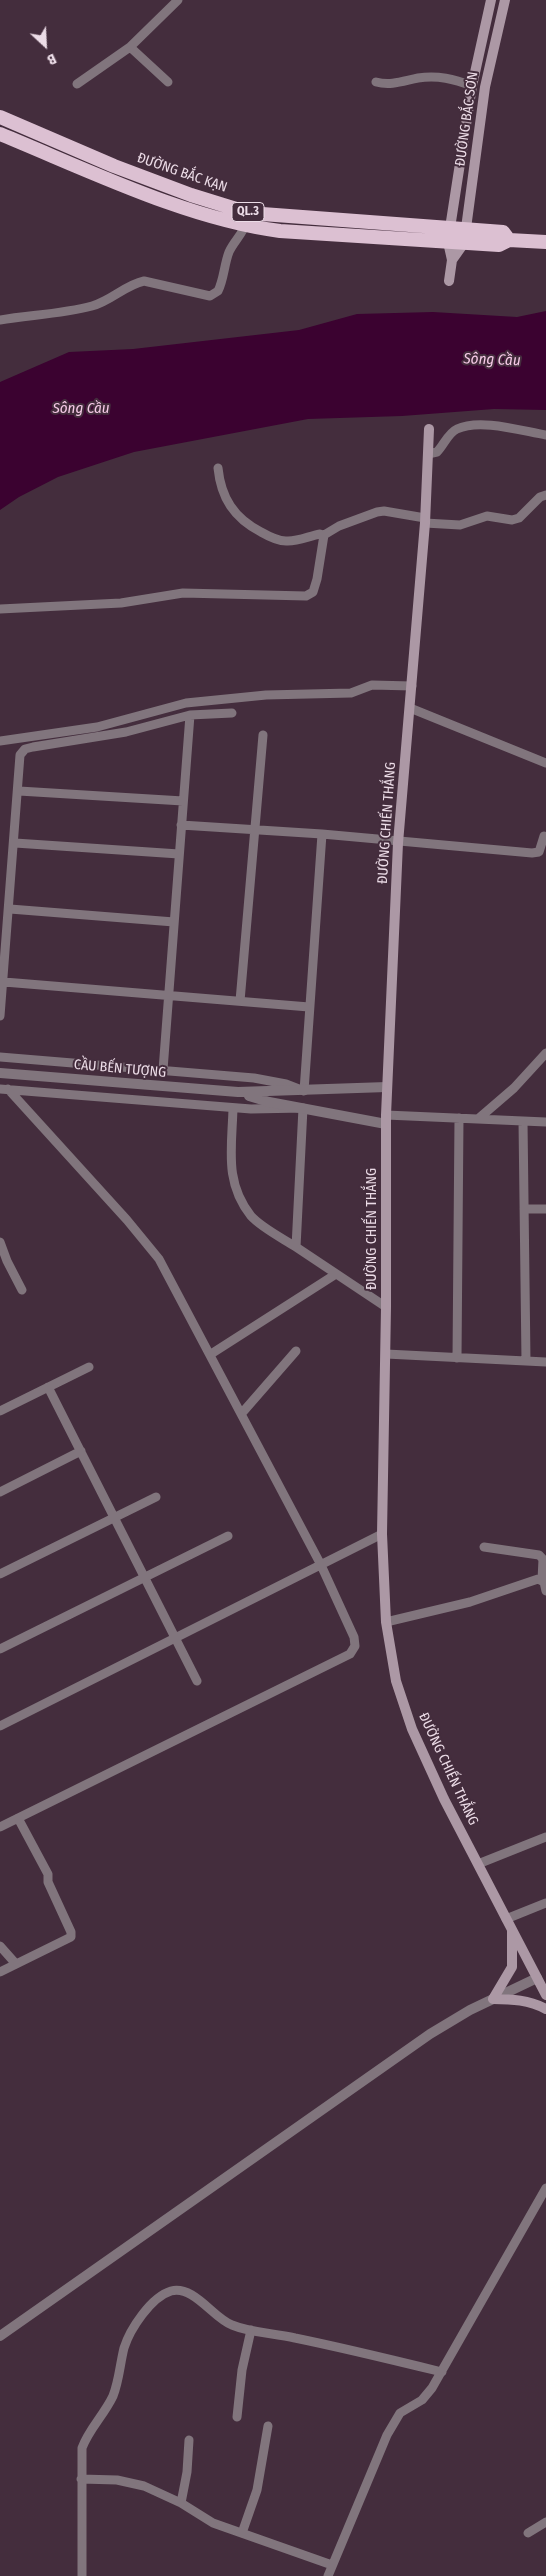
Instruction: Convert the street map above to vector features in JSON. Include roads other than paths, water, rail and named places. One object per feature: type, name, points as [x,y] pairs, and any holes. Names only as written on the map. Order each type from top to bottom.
[{"type":"highway","name":"ĐƯỜNG BẮC KẠN","points":[[0,117],[114,166],[191,195],[249,213],[449,235],[464,243],[499,245],[509,240],[546,242]]},
{"type":"highway","name":"ĐƯỜNG BẮC KẠN","points":[[0,134],[149,194],[245,227],[449,235],[466,228],[503,232],[509,240]]},
{"type":"main road","name":"ĐƯỜNG BẮC SƠN","points":[[449,235],[472,86],[491,0]]},
{"type":"main road","name":"ĐƯỜNG BẮC SƠN","points":[[464,243],[485,87],[505,0]]},
{"type":"main road","points":[[449,235],[452,260],[449,281]]},
{"type":"main road","points":[[452,260],[464,243]]},
{"type":"main road","name":"ĐƯỜNG CHIẾN THẮNG","points":[[429,429],[425,520],[398,843],[387,1087],[386,1354],[382,1534],[386,1622],[396,1681],[412,1729],[478,1864],[546,1995]]},
{"type":"main road","points":[[512,1930],[512,1966],[493,1999],[534,2002],[546,2009]]},
{"type":"street","points":[[76,84],[130,47],[178,0]]},
{"type":"street","points":[[130,47],[168,82]]},
{"type":"street","points":[[376,82],[393,84],[419,78],[444,77],[472,86]]},
{"type":"street","points":[[0,320],[92,306],[113,297],[136,283],[144,282],[210,296],[218,291],[228,256],[245,227],[249,213]]},
{"type":"street","points":[[428,454],[437,452],[451,433],[458,428],[487,425],[546,435]]},
{"type":"street","points":[[218,468],[220,486],[229,505],[237,516],[258,531],[283,541],[320,534],[324,535],[339,526],[377,512],[460,525],[487,516],[512,520],[519,518],[540,498],[546,495]]},
{"type":"street","points":[[0,609],[121,603],[183,593],[306,596],[313,592],[318,579],[324,535]]},
{"type":"street","points":[[0,741],[97,727],[186,704],[250,696],[351,694],[372,685],[412,686]]},
{"type":"street","points":[[410,708],[546,763]]},
{"type":"street","points":[[0,1016],[15,844],[20,755],[25,749],[126,732],[190,715],[232,713]]},
{"type":"street","points":[[163,1070],[190,715]]},
{"type":"street","points":[[240,1001],[263,735]]},
{"type":"street","points":[[19,791],[183,801]]},
{"type":"street","points":[[181,825],[322,834],[398,843],[532,853],[542,848],[545,833]]},
{"type":"street","points":[[304,1091],[322,834]]},
{"type":"street","points":[[15,844],[179,854]]},
{"type":"street","points":[[10,909],[174,922]]},
{"type":"street","points":[[4,982],[309,1007]]},
{"type":"street","points":[[478,1118],[514,1088],[546,1053]]},
{"type":"street","points":[[0,1057],[254,1078],[286,1084],[304,1091]]},
{"type":"street","name":"CẦU BẾN TƯỢNG","points":[[0,1073],[238,1092]]},
{"type":"street","points":[[238,1092],[387,1087]]},
{"type":"street","points":[[4,1089],[233,1108],[303,1108]]},
{"type":"street","points":[[0,1827],[350,1654],[356,1646],[354,1636],[321,1565],[211,1354],[159,1260],[127,1220],[4,1089]]},
{"type":"street","points":[[238,1092],[269,1102],[386,1119],[478,1118],[546,1122]]},
{"type":"street","points":[[233,1108],[231,1176],[235,1188],[252,1217],[386,1306]]},
{"type":"street","points":[[296,1247],[303,1108]]},
{"type":"street","points":[[457,1358],[459,1118]]},
{"type":"street","points":[[523,1121],[526,1361]]},
{"type":"street","points":[[524,1209],[546,1209]]},
{"type":"street","points":[[0,1242],[6,1261],[22,1290]]},
{"type":"street","points":[[211,1354],[336,1274]]},
{"type":"street","points":[[242,1413],[296,1351]]},
{"type":"street","points":[[386,1354],[546,1362]]},
{"type":"street","points":[[0,1411],[89,1367]]},
{"type":"street","points":[[48,1387],[146,1577],[197,1681]]},
{"type":"street","points":[[0,1492],[81,1451]]},
{"type":"street","points":[[0,1574],[156,1497]]},
{"type":"street","points":[[0,1726],[382,1534]]},
{"type":"street","points":[[0,1649],[228,1536]]},
{"type":"street","points":[[484,1547],[539,1555],[544,1564],[542,1580],[546,1591]]},
{"type":"street","points":[[386,1622],[470,1602],[531,1581],[542,1580]]},
{"type":"street","points":[[0,1972],[71,1937],[48,1882],[48,1874],[18,1818]]},
{"type":"street","points":[[478,1864],[546,1837]]},
{"type":"street","points":[[506,1918],[546,1904]]},
{"type":"street","points":[[0,1946],[16,1964]]},
{"type":"street","points":[[0,2336],[430,2034],[493,1999],[537,1978]]},
{"type":"street","points":[[328,2576],[376,2459],[394,2422],[403,2411],[425,2396],[442,2372],[546,2188]]},
{"type":"street","points":[[82,2576],[82,2448],[112,2397],[125,2347],[131,2334],[156,2301],[171,2291],[183,2291],[198,2300],[221,2320],[231,2325],[356,2351],[442,2372]]},
{"type":"street","points":[[237,2417],[242,2370],[251,2330]]},
{"type":"street","points":[[242,2533],[257,2490],[268,2426]]},
{"type":"street","points":[[181,2503],[187,2472],[189,2440]]},
{"type":"street","points":[[81,2478],[130,2482],[181,2503],[205,2519],[332,2565]]},
{"type":"street","points":[[528,2533],[546,2522]]},
{"type":"water","name":"Sông Cầu","points":[[546,311],[546,410],[494,409],[402,416],[308,419],[134,452],[58,477],[19,497],[0,510],[0,382],[69,352],[133,349],[299,330],[357,314],[433,312],[517,317]]}]
